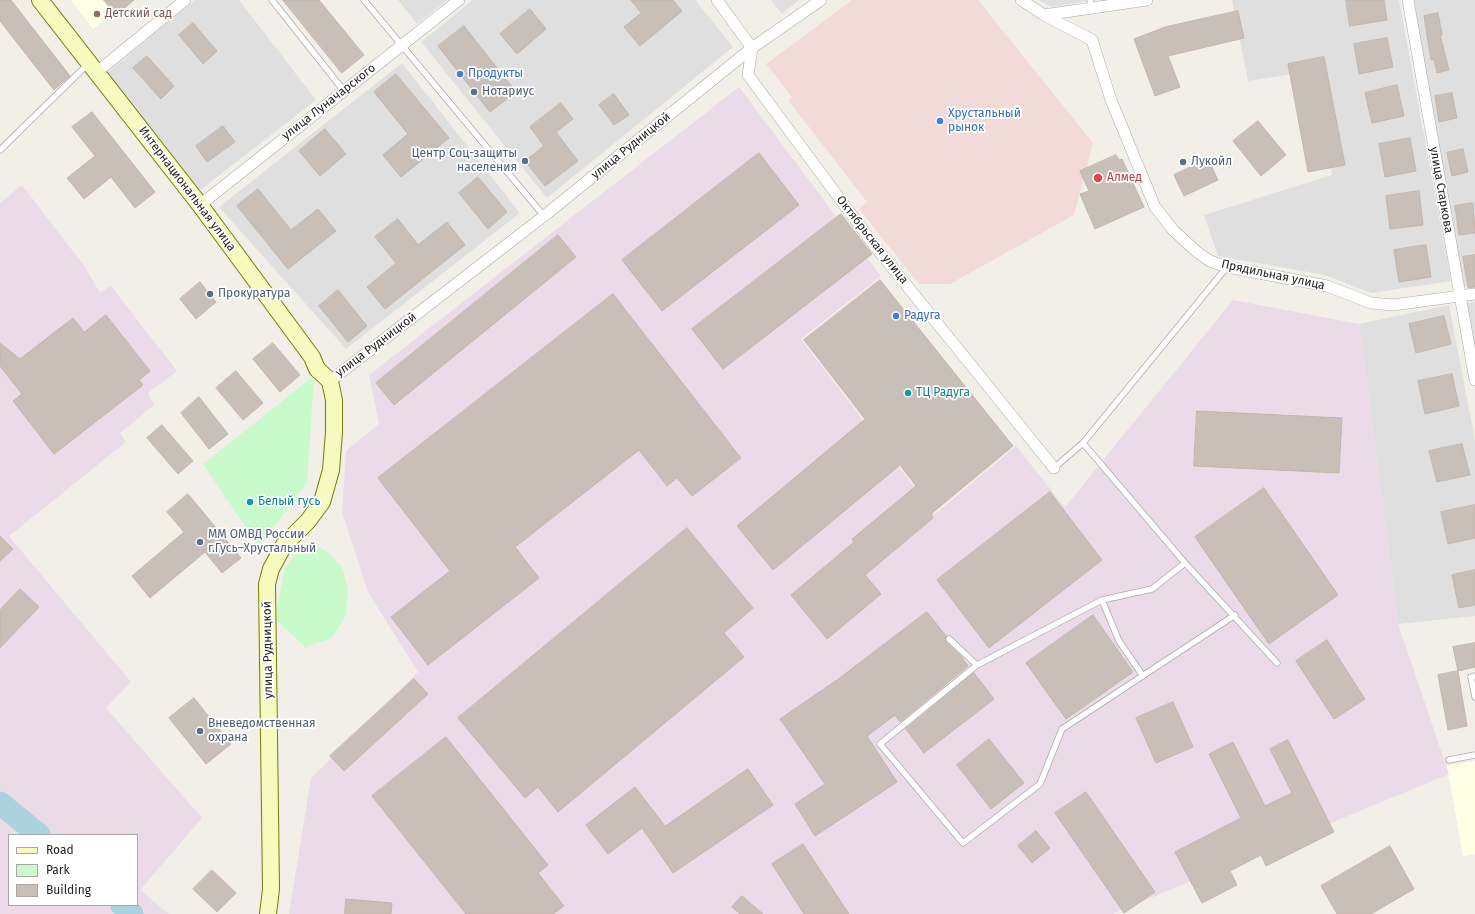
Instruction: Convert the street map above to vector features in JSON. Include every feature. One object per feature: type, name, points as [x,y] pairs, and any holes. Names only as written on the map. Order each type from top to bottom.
[{"type":"street","name":"Интернациональная улица","points":[[40,0],[200,205],[312,357],[317,369],[330,381]]},
{"type":"street","points":[[93,67],[185,0]]},
{"type":"street","name":"улица Луначарского","points":[[200,205],[459,0]]},
{"type":"street","points":[[717,0],[752,48]]},
{"type":"street","name":"улица Рудницкой","points":[[268,914],[271,889],[267,584],[271,569],[284,545],[308,521],[322,502],[331,470],[334,432],[334,400],[330,381],[544,216],[752,48],[821,0]]},
{"type":"street","name":"Прядильная улица","points":[[1021,0],[1044,16],[1092,40],[1111,100],[1155,207],[1184,241],[1210,261],[1226,267],[1327,286],[1371,303],[1378,304],[1393,305],[1475,294]]},
{"type":"street","points":[[1044,16],[1091,4],[1147,0]]},
{"type":"street","name":"улица Старкова","points":[[1408,0],[1475,380]]},
{"type":"street","name":"Октябрьская улица","points":[[752,48],[748,75],[874,245],[1054,468]]},
{"type":"lane","points":[[272,0],[344,91]]},
{"type":"lane","points":[[364,0],[544,216]]},
{"type":"lane","points":[[0,150],[93,67]]},
{"type":"lane","points":[[1054,468],[1083,443],[1226,267]]},
{"type":"lane","points":[[1083,443],[1185,563],[1235,615],[1277,663]]},
{"type":"lane","points":[[1185,563],[1152,589],[1102,600],[977,666],[880,744],[963,843],[1040,784],[1062,729],[1235,615]]},
{"type":"lane","points":[[1102,600],[1119,641],[1143,676]]},
{"type":"lane","points":[[949,639],[977,666]]},
{"type":"lane","points":[[1475,676],[1471,677],[1475,697]]},
{"type":"lane","points":[[1449,760],[1475,755]]},
{"type":"shaded area","name":"Детский сад","points":[[71,0],[131,0],[93,29]]},
{"type":"shaded area","points":[[195,0],[239,0],[316,100],[199,191],[107,73]]},
{"type":"shaded area","points":[[398,0],[447,0],[417,24]]},
{"type":"shaded area","points":[[473,0],[695,0],[733,47],[547,198],[421,42]]},
{"type":"shaded area","points":[[771,0],[799,0],[782,14]]},
{"type":"shaded area","name":"Хрустальный рынок","points":[[852,0],[978,0],[1093,143],[1074,215],[950,284],[919,284],[859,209],[867,202],[788,100],[792,97],[766,64]]},
{"type":"shaded area","points":[[1038,0],[1092,0],[1052,7]]},
{"type":"shaded area","points":[[1232,0],[1399,0],[1451,281],[1371,293],[1325,275],[1218,256],[1204,215],[1332,175],[1318,70],[1248,81]]},
{"type":"shaded area","points":[[1413,0],[1475,0],[1475,285],[1464,286]]},
{"type":"shaded area","points":[[402,63],[520,213],[346,349],[219,207]]},
{"type":"shaded area","points":[[739,87],[881,276],[801,339],[935,514],[1016,446],[1065,507],[1233,300],[1359,324],[1398,624],[1449,774],[1112,914],[289,914],[311,778],[418,672],[368,592],[342,512],[346,451],[379,424],[369,375]]},
{"type":"shaded area","points":[[22,185],[85,267],[100,293],[111,286],[177,371],[148,393],[154,405],[120,433],[126,442],[9,536],[131,682],[106,708],[202,818],[140,890],[169,914],[0,914],[0,203]]},
{"type":"shaded area","points":[[1475,302],[1475,352],[1466,303]]},
{"type":"shaded area","points":[[1449,305],[1475,440],[1475,616],[1398,624],[1359,324]]},
{"type":"shaded area","points":[[1475,761],[1475,854],[1463,856],[1447,766]]},
{"type":"green space","points":[[314,376],[307,483],[259,547],[203,464]]},
{"type":"green space","points":[[316,545],[330,554],[342,567],[348,589],[346,615],[332,638],[305,647],[275,619],[285,567],[302,548]]},
{"type":"building","points":[[0,0],[11,0],[70,76],[54,90],[0,21]]},
{"type":"building","points":[[104,0],[134,0],[116,15]]},
{"type":"building","points":[[283,0],[319,0],[364,55],[342,73]]},
{"type":"building","points":[[631,0],[673,0],[682,11],[640,46],[624,27],[641,13]]},
{"type":"building","points":[[1346,0],[1384,0],[1387,20],[1350,26]]},
{"type":"building","points":[[530,9],[546,29],[517,54],[500,34]]},
{"type":"building","points":[[1238,11],[1244,38],[1168,56],[1180,87],[1155,96],[1134,39],[1165,27]]},
{"type":"building","points":[[1438,13],[1442,35],[1440,35],[1449,70],[1437,73],[1434,59],[1431,60],[1424,16]]},
{"type":"building","points":[[193,23],[217,51],[203,64],[179,35]]},
{"type":"building","points":[[464,26],[516,92],[490,112],[438,46]]},
{"type":"building","points":[[1387,38],[1393,67],[1359,74],[1354,44]]},
{"type":"building","points":[[147,56],[174,86],[161,99],[133,68]]},
{"type":"building","points":[[1324,57],[1345,165],[1308,172],[1288,64]]},
{"type":"building","points":[[396,74],[449,138],[401,177],[383,155],[408,134],[374,92]]},
{"type":"building","points":[[1397,85],[1404,116],[1372,123],[1365,93]]},
{"type":"building","points":[[1452,93],[1457,118],[1439,122],[1435,96]]},
{"type":"building","points":[[614,94],[629,115],[614,125],[599,105]]},
{"type":"building","points":[[561,103],[573,119],[556,132],[578,161],[545,186],[525,161],[544,146],[530,127]]},
{"type":"building","points":[[92,112],[155,192],[135,208],[111,177],[84,199],[67,178],[95,156],[72,127]]},
{"type":"building","points":[[1258,121],[1286,155],[1261,176],[1233,141]]},
{"type":"building","points":[[223,126],[235,142],[207,162],[196,146]]},
{"type":"building","points":[[325,129],[346,154],[320,176],[299,151]]},
{"type":"building","points":[[1410,138],[1416,171],[1385,177],[1379,144]]},
{"type":"building","points":[[1463,149],[1468,172],[1452,176],[1447,153]]},
{"type":"building","points":[[759,153],[799,205],[662,311],[622,260]]},
{"type":"building","points":[[1116,155],[1119,160],[1122,159],[1144,207],[1095,229],[1080,194],[1089,191],[1080,171]]},
{"type":"building","points":[[1208,159],[1218,180],[1184,196],[1174,175]]},
{"type":"building","points":[[478,177],[507,212],[488,229],[459,193]]},
{"type":"building","points":[[258,189],[291,230],[318,209],[336,231],[288,269],[237,206]]},
{"type":"building","points":[[1419,191],[1423,225],[1390,229],[1386,196]]},
{"type":"building","points":[[1473,203],[1475,233],[1459,235],[1455,206]]},
{"type":"building","points":[[841,214],[872,254],[723,369],[692,329]]},
{"type":"building","points":[[398,219],[418,245],[447,222],[465,245],[385,309],[367,287],[396,263],[375,237]]},
{"type":"building","points":[[558,235],[576,257],[394,405],[376,383]]},
{"type":"building","points":[[1426,245],[1431,277],[1399,282],[1394,250]]},
{"type":"building","points":[[1475,255],[1475,287],[1468,288],[1463,257]]},
{"type":"building","points":[[880,280],[1013,446],[931,514],[933,518],[865,575],[881,594],[827,639],[791,595],[854,542],[852,539],[916,486],[900,465],[773,570],[737,526],[865,419],[804,340]]},
{"type":"building","points":[[200,282],[216,302],[196,319],[180,299]]},
{"type":"building","points":[[338,290],[367,326],[348,342],[319,306]]},
{"type":"building","points":[[613,294],[741,458],[692,496],[677,478],[667,486],[639,450],[515,547],[539,578],[428,665],[391,617],[450,571],[378,478]]},
{"type":"building","points":[[106,315],[150,371],[139,380],[143,385],[54,454],[13,401],[22,394],[0,366],[0,343],[20,359],[73,318],[84,332]]},
{"type":"building","points":[[1444,316],[1451,344],[1416,353],[1409,324]]},
{"type":"building","points":[[273,343],[300,375],[280,392],[253,359]]},
{"type":"building","points":[[236,371],[263,403],[243,420],[216,388]]},
{"type":"building","points":[[1452,374],[1459,406],[1425,414],[1418,381]]},
{"type":"building","points":[[199,397],[228,434],[209,449],[181,413]]},
{"type":"building","points":[[1197,411],[1342,418],[1339,473],[1194,466]]},
{"type":"building","points":[[162,425],[193,461],[178,474],[147,438]]},
{"type":"building","points":[[1462,444],[1470,475],[1437,482],[1429,451]]},
{"type":"building","points":[[1264,488],[1338,595],[1269,644],[1195,537]]},
{"type":"building","points":[[1050,492],[1102,560],[989,648],[937,580]]},
{"type":"building","name":"ММ ОМВД России г.Гусь–Хрустальный","points":[[188,494],[241,558],[222,573],[205,552],[150,598],[132,576],[184,532],[167,512]]},
{"type":"building","points":[[1475,505],[1475,538],[1448,544],[1441,512]]},
{"type":"building","points":[[687,528],[753,608],[724,633],[744,657],[558,812],[538,787],[525,798],[458,718]]},
{"type":"building","points":[[0,536],[13,549],[0,561]]},
{"type":"building","points":[[1475,570],[1475,605],[1459,608],[1452,575]]},
{"type":"building","points":[[20,589],[39,607],[0,648],[0,610]]},
{"type":"building","points":[[927,612],[946,636],[946,642],[960,655],[968,666],[900,722],[895,715],[867,736],[897,782],[815,836],[795,804],[825,784],[780,719],[837,680]]},
{"type":"building","points":[[1093,615],[1133,672],[1066,719],[1026,663]]},
{"type":"building","points":[[1327,640],[1365,699],[1334,719],[1296,661]]},
{"type":"building","points":[[1475,643],[1475,667],[1458,671],[1453,647]]},
{"type":"building","points":[[1458,671],[1467,726],[1448,730],[1438,675]]},
{"type":"building","points":[[974,673],[994,699],[924,753],[906,729]]},
{"type":"building","points":[[414,679],[428,694],[344,771],[330,756]]},
{"type":"building","name":"Вневедомственная охрана","points":[[194,698],[231,744],[206,764],[169,718]]},
{"type":"building","points":[[1173,702],[1193,747],[1156,763],[1136,718]]},
{"type":"building","points":[[446,737],[548,865],[538,873],[564,906],[553,914],[466,914],[372,796]]},
{"type":"building","points":[[989,739],[1024,783],[991,809],[957,765]]},
{"type":"building","points":[[1288,740],[1334,832],[1266,866],[1261,855],[1230,871],[1237,885],[1202,903],[1175,852],[1241,818],[1209,754],[1233,742],[1265,806],[1292,793],[1270,749]]},
{"type":"building","points":[[748,769],[773,805],[673,873],[642,828],[608,854],[586,825],[635,787],[665,826]]},
{"type":"building","points":[[1086,792],[1155,892],[1124,913],[1055,813]]},
{"type":"building","points":[[1036,831],[1050,848],[1032,863],[1018,846]]},
{"type":"building","points":[[803,844],[849,914],[804,914],[772,864]]},
{"type":"building","points":[[1390,846],[1414,889],[1371,914],[1337,914],[1321,886]]},
{"type":"building","points":[[212,870],[236,893],[217,912],[193,889]]},
{"type":"building","points":[[742,896],[763,914],[740,914],[732,907]]},
{"type":"building","points":[[346,899],[392,903],[391,914],[345,914]]},
{"type":"waterway","points":[[0,803],[38,834]]},
{"type":"waterway","points":[[123,906],[132,914]]},
{"type":"place","name":"Детский сад","points":[[97,14]]},
{"type":"place","name":"Продукты","points":[[460,74]]},
{"type":"place","name":"Нотариус","points":[[474,92]]},
{"type":"place","name":"Хрустальный рынок","points":[[940,121]]},
{"type":"place","name":"Центр Соц-защиты населения","points":[[525,161]]},
{"type":"place","name":"Лукойл","points":[[1183,162]]},
{"type":"place","name":"Алмед","points":[[1098,178]]},
{"type":"place","name":"Прокуратура","points":[[210,294]]},
{"type":"place","name":"Радуга","points":[[896,316]]},
{"type":"place","name":"ТЦ Радуга","points":[[908,393]]},
{"type":"place","name":"Белый гусь","points":[[250,502]]},
{"type":"place","name":"ММ ОМВД России г.Гусь–Хрустальный","points":[[200,542]]},
{"type":"place","name":"Вневедомственная охрана","points":[[200,731]]}]
